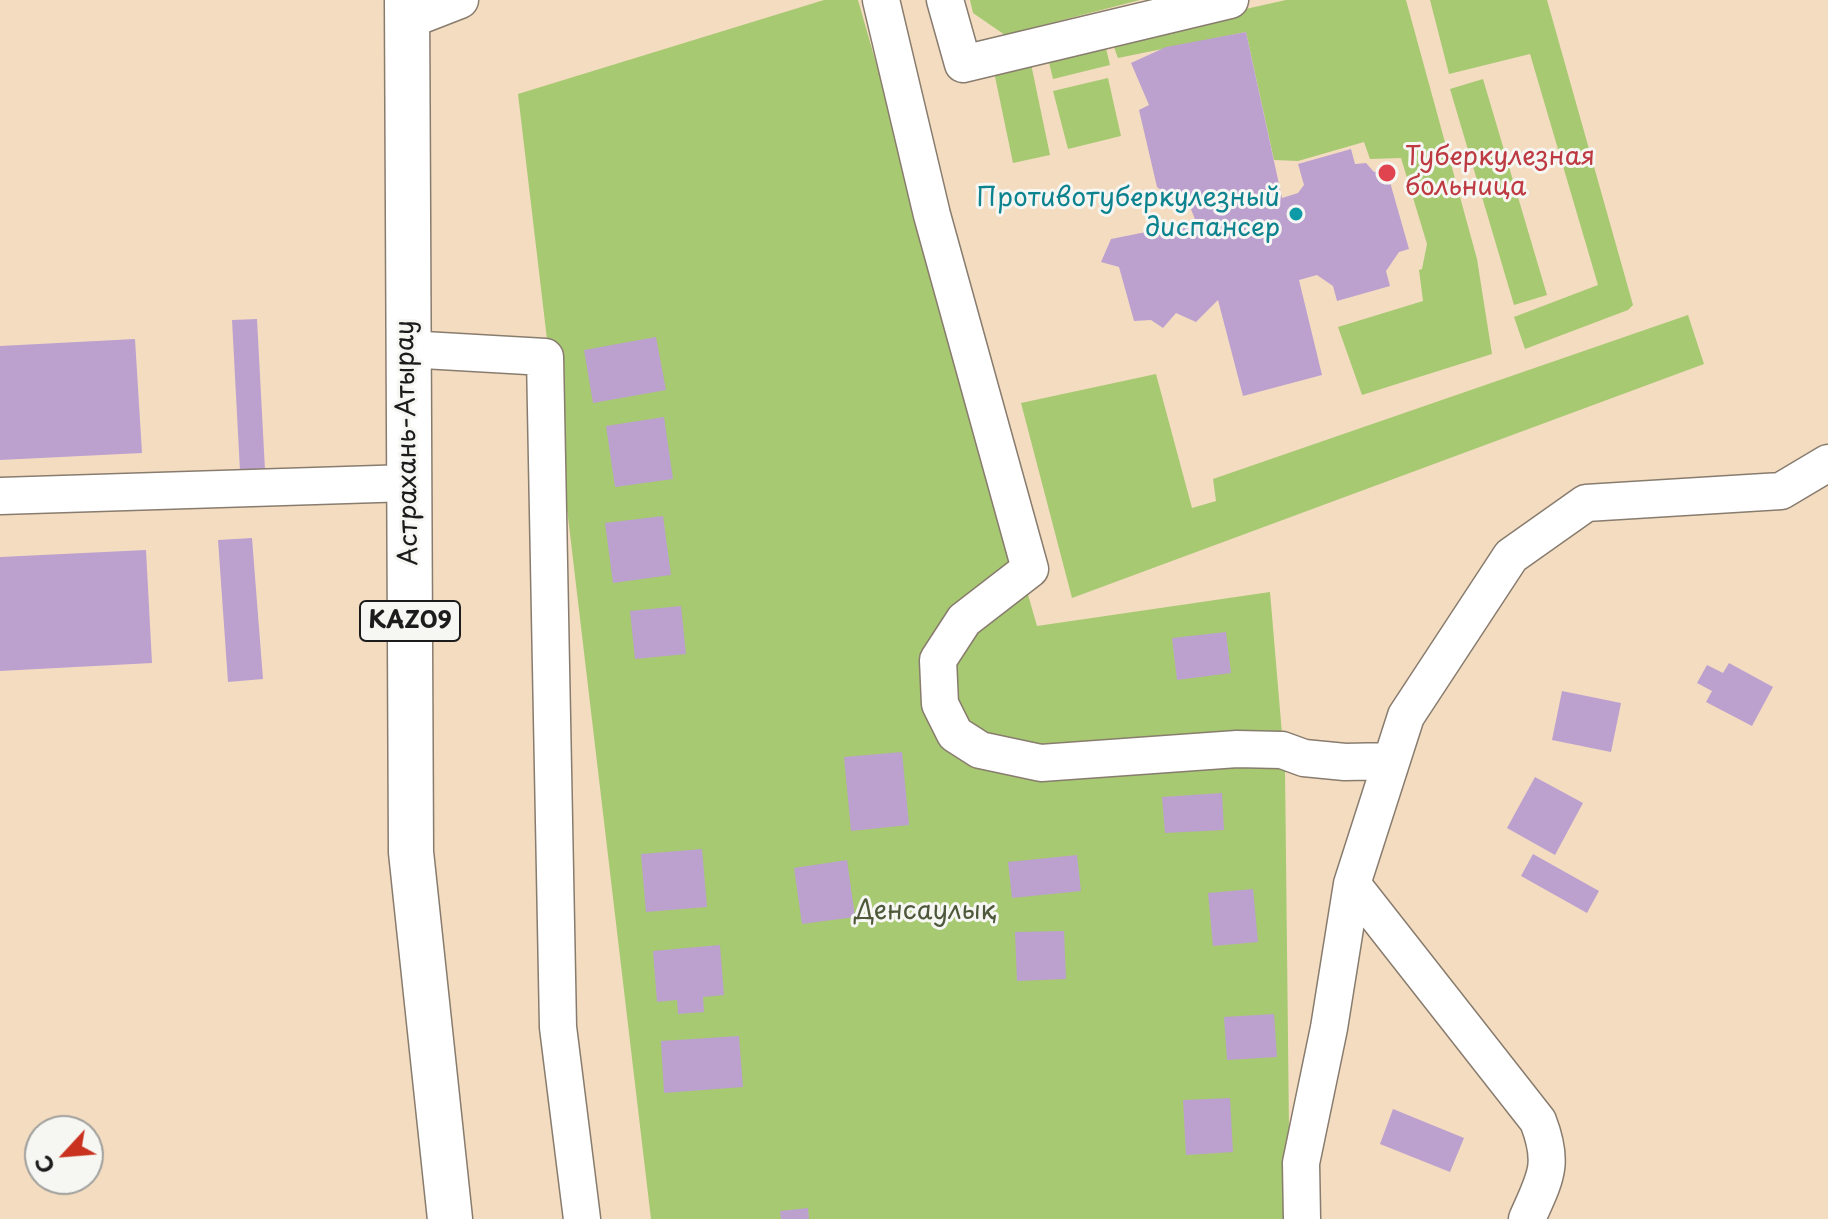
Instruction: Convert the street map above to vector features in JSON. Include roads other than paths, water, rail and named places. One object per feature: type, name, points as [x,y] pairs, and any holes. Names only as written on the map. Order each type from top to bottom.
[{"type":"highway","name":"Астрахань-Атырау","points":[[406,10],[411,852],[450,1219]]},
{"type":"street","points":[[406,10],[460,0]]},
{"type":"street","points":[[881,0],[932,215],[1030,569],[964,620],[938,660],[940,704],[955,734],[980,750],[1041,763],[1237,749],[1282,750],[1304,758],[1345,762],[1391,761]]},
{"type":"street","points":[[945,0],[963,64],[1230,0]]},
{"type":"street","points":[[406,349],[545,357],[558,1027],[582,1219]]},
{"type":"street","points":[[1302,1219],[1301,1163],[1329,1028],[1352,884],[1406,716],[1511,556],[1586,503],[1781,491],[1828,463]]},
{"type":"street","points":[[0,496],[409,483]]},
{"type":"street","points":[[1352,884],[1538,1121],[1547,1146],[1549,1169],[1527,1219]]},
{"type":"place","name":"Туберкулезная больница","points":[[1387,173]]},
{"type":"place","name":"Противотуберкулезный диспансер","points":[[1296,214]]},
{"type":"park label","name":"Денсаулық","points":[[925,912]]}]
